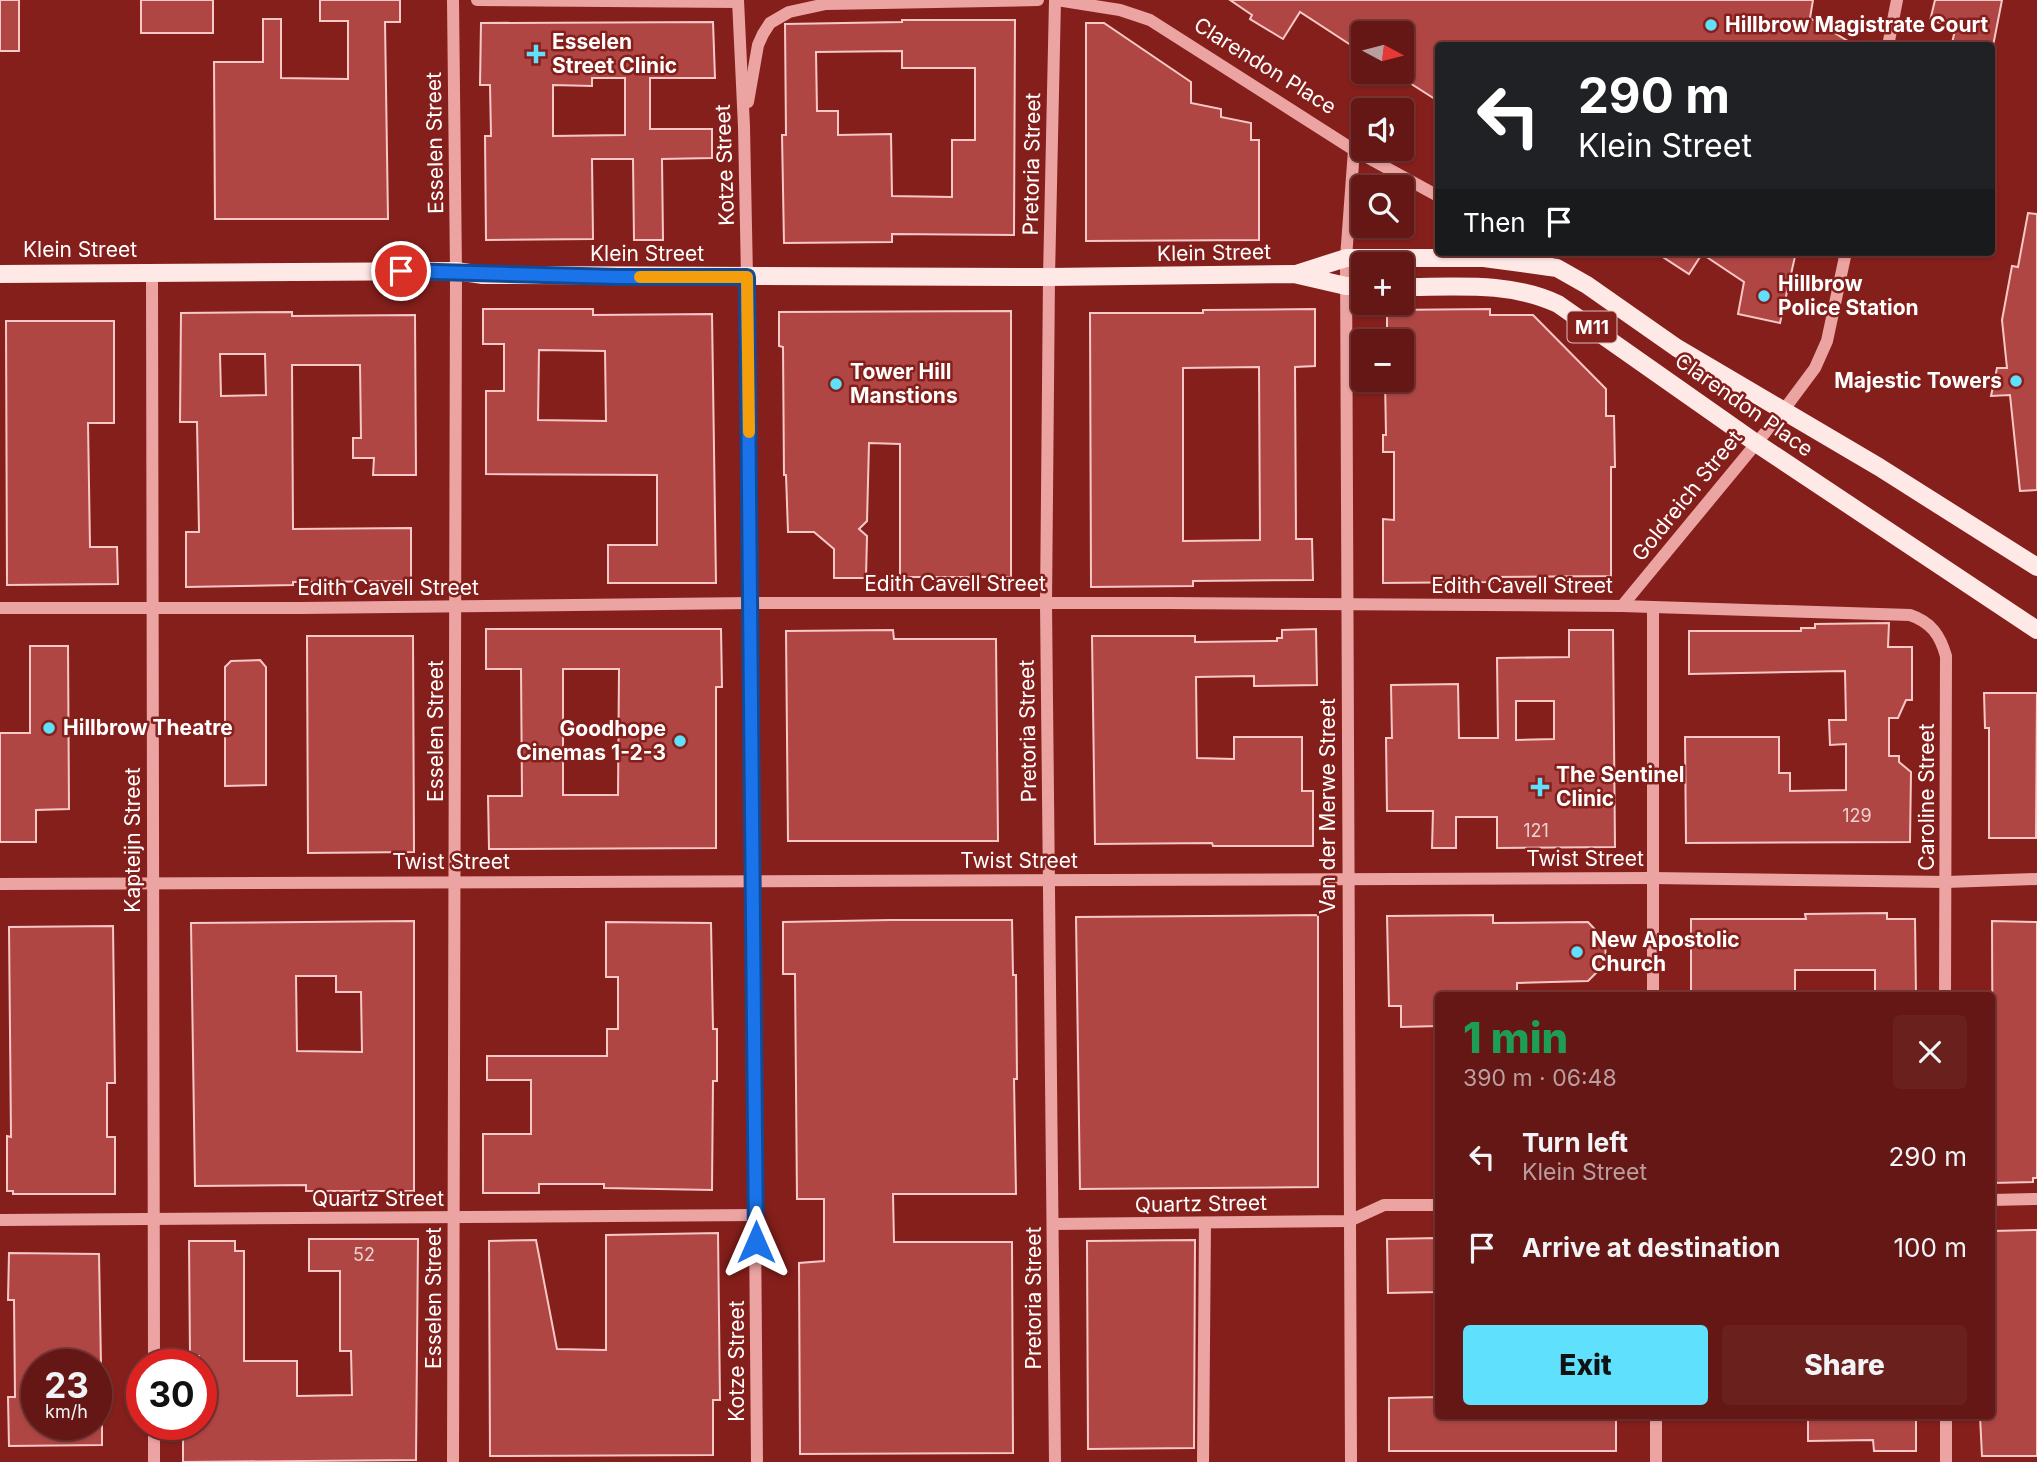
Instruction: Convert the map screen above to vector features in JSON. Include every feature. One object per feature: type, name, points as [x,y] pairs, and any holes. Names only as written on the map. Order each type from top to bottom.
[{"type":"main road","name":"Klein Street","points":[[1294,274],[1346,258],[1484,258],[1557,268]]},
{"type":"main road","name":"Clarendon Place","points":[[1557,268],[1587,285],[1677,348],[1879,467],[2037,567]]},
{"type":"main road","name":"Klein Street","points":[[0,274],[456,271],[483,275],[1049,277],[1294,274],[1351,285]]},
{"type":"main road","name":"Clarendon Place","points":[[1414,287],[1494,288],[1540,295],[1558,304],[1756,443],[2037,630]]},
{"type":"street","name":"Esselen Street","points":[[453,0],[456,271],[453,1462]]},
{"type":"street","points":[[477,0],[738,1]]},
{"type":"street","points":[[744,127],[758,46],[770,23],[789,12],[820,2],[1038,0]]},
{"type":"street","name":"Clarendon Place","points":[[1056,0],[1120,10],[1150,20],[1351,148]]},
{"type":"street","name":"Pretoria Street","points":[[1055,1462],[1046,604],[1049,277],[1056,0]]},
{"type":"street","points":[[1889,42],[1897,0]]},
{"type":"street","name":"Kotze Street","points":[[738,1],[747,277],[757,1462]]},
{"type":"street","name":"Van der Merwe Street","points":[[1351,274],[1346,258],[1353,161]]},
{"type":"street","name":"Clarendon Place","points":[[1374,161],[1435,194]]},
{"type":"street","name":"Clarendon Place","points":[[1538,256],[1557,268]]},
{"type":"street","name":"Goldreich Street","points":[[1622,606],[1783,411],[1815,368],[1827,341],[1845,256]]},
{"type":"street","name":"Kapteijn Street","points":[[152,272],[154,1349]]},
{"type":"street","name":"Van der Merwe Street","points":[[1351,1462],[1347,605],[1354,315]]},
{"type":"street","name":"Edith Cavell Street","points":[[0,608],[751,603],[1622,606],[1910,615]]},
{"type":"street","points":[[1653,607],[1653,992]]},
{"type":"street","name":"Caroline Street","points":[[1910,615],[1924,620],[1934,629],[1941,639],[1946,656],[1945,992]]},
{"type":"street","name":"Twist Street","points":[[0,884],[1652,877],[1947,882],[2037,879]]},
{"type":"street","points":[[1995,1200],[2037,1199]]},
{"type":"street","points":[[1349,1221],[1384,1205],[1435,1205]]},
{"type":"street","name":"Quartz Street","points":[[0,1220],[756,1215]]},
{"type":"street","name":"Quartz Street","points":[[1053,1224],[1349,1221]]},
{"type":"street","points":[[1203,1462],[1205,1223]]},
{"type":"street","points":[[1656,1419],[1656,1462]]},
{"type":"street","points":[[1946,1419],[1946,1462]]},
{"type":"street","points":[[154,1440],[154,1462]]},
{"type":"building","points":[[0,0],[19,0],[19,51],[0,51]]},
{"type":"building","points":[[141,0],[213,0],[213,33],[141,33]]},
{"type":"building","points":[[320,0],[400,0],[400,22],[385,22],[388,219],[215,219],[214,62],[263,62],[263,19],[281,19],[281,78],[348,79],[348,21],[320,21]]},
{"type":"building","points":[[1230,0],[1813,0],[1810,18],[1849,42],[1435,42],[1435,99],[1411,84],[1414,84],[1414,21],[1351,21],[1351,45],[1300,12],[1283,39],[1250,19],[1252,15]]},
{"type":"building","points":[[1935,0],[2002,0],[1994,42],[1952,42],[1956,26],[1930,21]]},
{"type":"building","points":[[1015,20],[1014,235],[892,234],[892,242],[784,243],[782,135],[786,135],[785,24]],"holes":[[[902,51],[902,68],[975,68],[975,140],[952,140],[952,197],[892,196],[891,134],[838,135],[838,111],[817,111],[816,52]]]},
{"type":"building","points":[[713,22],[715,78],[650,78],[650,129],[712,129],[712,158],[662,159],[663,240],[634,240],[633,159],[592,159],[593,239],[486,240],[485,136],[491,136],[490,85],[480,85],[481,23]],"holes":[[[592,78],[625,78],[625,135],[553,136],[553,85],[592,86]]]},
{"type":"building","points":[[1086,23],[1104,23],[1191,82],[1191,103],[1221,109],[1221,117],[1251,123],[1251,140],[1259,140],[1259,240],[1086,241]]},
{"type":"building","name":"Majestic Towers","points":[[2028,213],[2037,214],[2037,490],[2020,491],[2010,395],[1991,396],[1997,368],[2007,368],[2002,320],[2012,266],[2018,267]]},
{"type":"building","name":"Hillbrow Police Station","points":[[1661,256],[1701,256],[1689,274]]},
{"type":"building","name":"Hillbrow Police Station","points":[[1705,256],[1795,256],[1780,323],[1738,314],[1744,282]]},
{"type":"building","points":[[483,309],[593,309],[593,315],[712,314],[716,583],[608,583],[608,545],[657,545],[657,475],[486,474],[486,391],[504,391],[504,344],[483,344]],"holes":[[[539,350],[605,351],[606,421],[538,420]]]},
{"type":"building","points":[[1315,309],[1315,366],[1295,367],[1296,539],[1312,539],[1313,580],[1193,581],[1193,586],[1091,587],[1090,313],[1203,313],[1203,310]],"holes":[[[1259,367],[1260,540],[1183,541],[1183,368]]]},
{"type":"building","points":[[1490,309],[1490,315],[1533,315],[1606,389],[1606,416],[1614,416],[1611,576],[1493,577],[1493,582],[1383,583],[1383,519],[1394,520],[1394,452],[1383,452],[1383,435],[1386,435],[1385,392],[1414,392],[1414,329],[1387,329],[1387,315],[1414,315],[1414,310]]},
{"type":"building","points":[[1011,311],[1011,577],[900,577],[900,444],[869,443],[867,521],[859,529],[867,536],[866,578],[834,578],[834,549],[814,532],[788,532],[784,475],[783,347],[779,346],[779,312]]},
{"type":"building","points":[[181,313],[415,315],[416,475],[373,475],[374,458],[353,458],[353,438],[361,438],[360,365],[292,365],[293,529],[411,528],[411,581],[293,582],[293,585],[186,587],[186,532],[199,532],[197,422],[180,422]],"holes":[[[220,354],[265,354],[266,395],[221,396]]]},
{"type":"building","points":[[6,321],[114,321],[114,423],[88,423],[90,547],[117,547],[118,584],[7,585]]},
{"type":"building","points":[[1889,623],[1888,647],[1912,647],[1912,700],[1906,700],[1898,718],[1889,718],[1889,756],[1899,756],[1899,762],[1911,772],[1910,842],[1686,843],[1685,737],[1779,737],[1779,773],[1790,773],[1790,791],[1846,790],[1846,744],[1830,745],[1829,720],[1846,720],[1845,671],[1689,674],[1689,631],[1801,631],[1801,628],[1815,628],[1815,624]]},
{"type":"building","points":[[486,629],[721,629],[722,687],[716,687],[716,848],[489,849],[488,796],[522,796],[521,669],[486,669]],"holes":[[[563,669],[619,669],[618,795],[563,795]]]},
{"type":"building","points":[[1316,629],[1317,685],[1254,686],[1254,676],[1196,677],[1197,758],[1234,759],[1234,737],[1302,737],[1302,791],[1313,791],[1313,846],[1095,844],[1092,636],[1195,636],[1195,642],[1277,641],[1277,638],[1282,638],[1282,630]]},
{"type":"building","points":[[893,630],[894,639],[996,639],[998,841],[788,841],[786,631]]},
{"type":"building","points":[[1569,630],[1613,630],[1615,847],[1497,848],[1497,817],[1456,817],[1456,848],[1432,848],[1433,811],[1387,811],[1386,738],[1392,738],[1391,685],[1458,684],[1459,738],[1498,738],[1497,658],[1569,657]],"holes":[[[1516,701],[1554,701],[1554,739],[1516,740]]]},
{"type":"building","points":[[307,636],[413,636],[414,852],[308,853]]},
{"type":"building","name":"Hillbrow Theatre","points":[[30,646],[68,646],[69,809],[36,810],[36,842],[0,842],[0,733],[30,733]]},
{"type":"building","points":[[260,660],[266,667],[266,785],[225,786],[225,667],[231,661]]},
{"type":"building","points":[[1984,693],[2037,693],[2036,838],[1989,838],[1989,728],[1985,728]]},
{"type":"building","points":[[1887,913],[1887,919],[1915,919],[1916,992],[1875,992],[1875,970],[1795,970],[1795,992],[1691,992],[1691,919],[1806,919],[1805,914]]},
{"type":"building","points":[[1318,915],[1318,1187],[1080,1189],[1076,917]]},
{"type":"building","points":[[1493,915],[1493,923],[1588,922],[1605,940],[1606,963],[1588,981],[1517,983],[1517,992],[1435,992],[1435,1026],[1401,1027],[1401,1006],[1389,1006],[1387,916]]},
{"type":"building","points":[[1012,920],[1013,975],[1016,975],[1016,1194],[893,1194],[894,1242],[1012,1242],[1013,1453],[800,1454],[799,1263],[824,1261],[824,1199],[797,1199],[795,974],[783,974],[783,922]]},
{"type":"building","points":[[414,921],[414,1191],[306,1191],[306,1185],[195,1186],[191,923]],"holes":[[[296,976],[336,976],[336,992],[361,992],[362,1052],[297,1051]]]},
{"type":"building","points":[[1992,921],[2037,922],[2037,1178],[2033,1178],[2033,1182],[1995,1183],[1995,992],[1992,992]]},
{"type":"building","points":[[606,922],[711,923],[713,1029],[717,1029],[717,1081],[713,1081],[712,1190],[604,1188],[604,1184],[539,1184],[539,1193],[483,1193],[483,1134],[531,1134],[531,1080],[487,1080],[487,1056],[607,1056],[607,1029],[618,1029],[618,977],[606,977]]},
{"type":"building","points":[[113,926],[115,1083],[107,1083],[107,1137],[115,1137],[115,1194],[13,1194],[13,1191],[7,1191],[7,1136],[11,1137],[9,927]]},
{"type":"building","points":[[2037,1230],[2037,1456],[1982,1456],[1980,1419],[1995,1419],[1995,1231]]},
{"type":"building","points":[[718,1233],[720,1400],[713,1400],[713,1455],[490,1456],[489,1241],[536,1240],[557,1349],[606,1350],[606,1235]]},
{"type":"building","points":[[1435,1238],[1435,1292],[1388,1293],[1387,1239]]},
{"type":"building","points":[[309,1239],[418,1239],[416,1460],[183,1462],[183,1440],[217,1440],[217,1349],[190,1349],[189,1241],[235,1241],[235,1251],[244,1251],[244,1361],[297,1361],[297,1396],[352,1395],[351,1351],[340,1351],[340,1271],[309,1271]]},
{"type":"building","points":[[1195,1240],[1194,1448],[1088,1449],[1087,1241]]},
{"type":"building","points":[[9,1253],[99,1254],[101,1349],[21,1349],[21,1440],[102,1440],[102,1445],[9,1446],[8,1397],[15,1397],[14,1300],[8,1300]]},
{"type":"building","points":[[1435,1397],[1435,1419],[1616,1419],[1616,1451],[1389,1451],[1389,1398]]},
{"type":"building","points":[[1808,1419],[1916,1419],[1916,1451],[1874,1451],[1873,1440],[1808,1441]]},
{"type":"slow traffic","points":[[640,277],[747,277],[749,432]]},
{"type":"place","name":"Hillbrow Magistrate Court","points":[[1711,25]]},
{"type":"place","name":"Esselen Street Clinic","points":[[536,54]]},
{"type":"place","name":"Hillbrow Police Station","points":[[1764,296]]},
{"type":"place","name":"Majestic Towers","points":[[2016,381]]},
{"type":"place","name":"Tower Hill Manstions","points":[[836,384]]},
{"type":"place","name":"Hillbrow Theatre","points":[[49,728]]},
{"type":"place","name":"Goodhope Cinemas 1-2-3","points":[[680,741]]},
{"type":"place","name":"The Sentinel Clinic","points":[[1540,787]]},
{"type":"place","name":"New Apostolic Church","points":[[1577,952]]},
{"type":"route","points":[[401,271],[456,271],[483,275],[747,277],[756,1242]]}]
